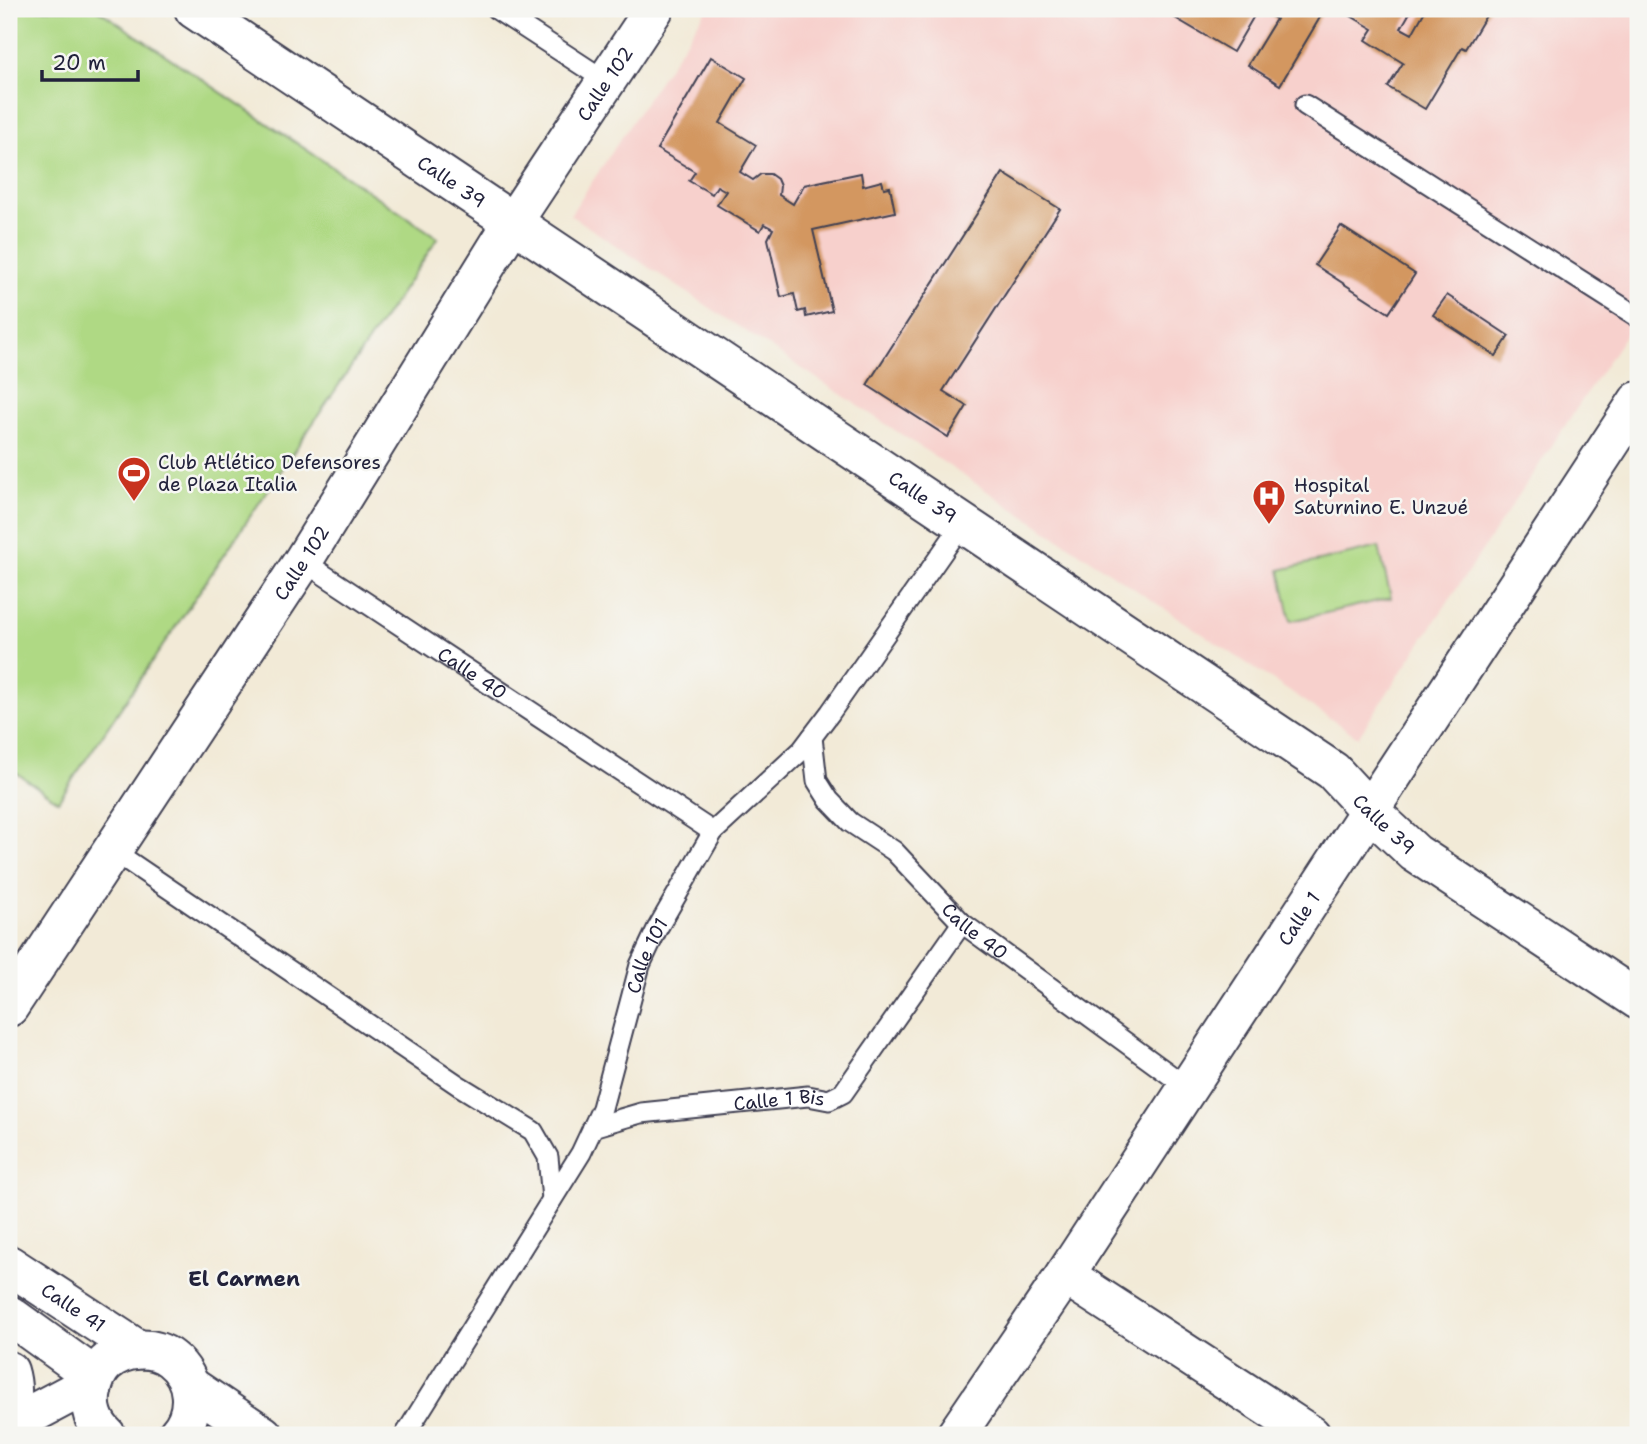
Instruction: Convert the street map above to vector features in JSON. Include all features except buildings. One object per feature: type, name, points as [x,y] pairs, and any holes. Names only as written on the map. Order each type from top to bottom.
[{"type":"street","name":"Calle 39","points":[[194,9],[1333,771],[1369,810],[1415,853],[1638,1000]]},
{"type":"street","name":"Calle 102","points":[[9,1007],[303,561],[513,222],[654,9]]},
{"type":"street","name":"Calle 1","points":[[956,1435],[1065,1275],[1638,401]]},
{"type":"street","name":"Calle 41","points":[[9,1265],[136,1349],[154,1351],[170,1358],[182,1370],[190,1386]]},
{"type":"street","points":[[1065,1275],[1311,1435]]},
{"type":"street","points":[[9,1315],[95,1379]]},
{"type":"street","points":[[106,1435],[100,1430],[93,1414],[90,1398],[95,1379],[106,1363],[120,1353],[136,1349]]},
{"type":"street","points":[[9,1371],[12,1383],[9,1412]]},
{"type":"street","points":[[9,1426],[95,1379]]},
{"type":"street","points":[[177,1435],[187,1423],[191,1410],[190,1386]]},
{"type":"street","points":[[190,1386],[263,1435]]},
{"type":"lane","points":[[496,9],[606,81]]},
{"type":"lane","points":[[1306,105],[1638,317]]},
{"type":"lane","name":"Calle 101","points":[[405,1435],[582,1153],[602,1108],[640,965],[657,929],[713,832],[802,750],[963,523]]},
{"type":"lane","name":"Calle 40","points":[[303,561],[713,832]]},
{"type":"lane","name":"Calle 40","points":[[812,737],[817,780],[829,800],[850,822],[894,851],[962,923],[1188,1088]]},
{"type":"lane","points":[[112,850],[458,1085],[533,1131],[548,1157],[552,1199]]},
{"type":"lane","name":"Calle 1 Bis","points":[[593,1127],[641,1113],[808,1096],[828,1100],[843,1093],[962,923]]},
{"type":"shaded area","name":"Hospital Saturnino E. Unzué","points":[[707,9],[1638,9],[1638,316],[1358,737],[570,215]]},
{"type":"green space","name":"Club Atlético Defensores de Plaza Italia","points":[[9,9],[97,9],[438,238],[58,801],[9,768]]},
{"type":"green space","points":[[1379,547],[1391,598],[1291,621],[1280,570]]},
{"type":"place","name":"Club Atlético Defensores de Plaza Italia","points":[[134,503]]},
{"type":"place","name":"Hospital Saturnino E. Unzué","points":[[1269,526]]},
{"type":"district","name":"El Carmen","points":[[244,1279]]}]
